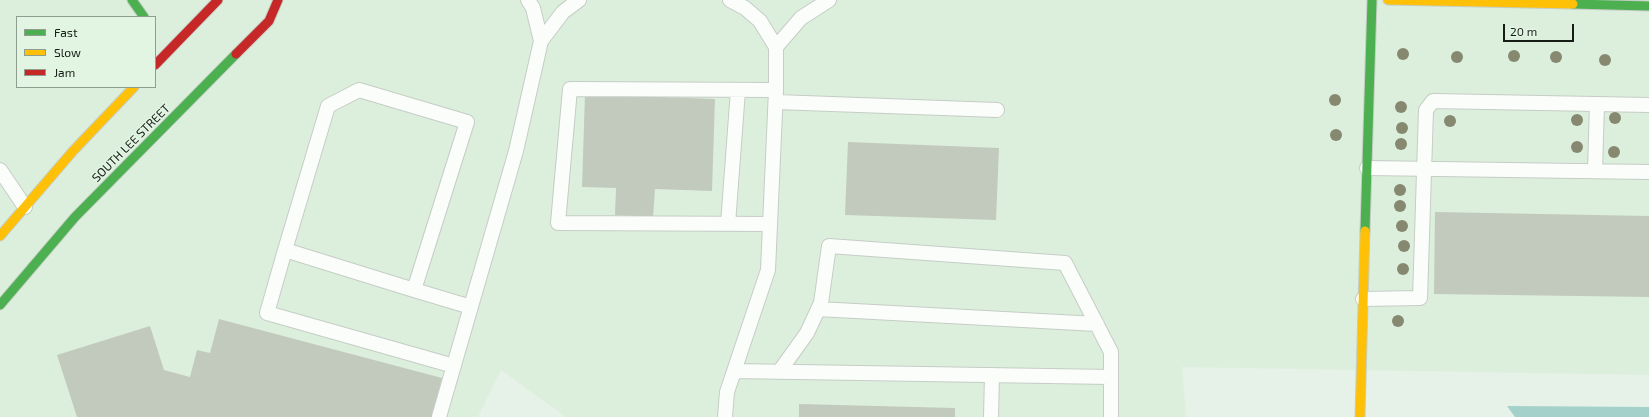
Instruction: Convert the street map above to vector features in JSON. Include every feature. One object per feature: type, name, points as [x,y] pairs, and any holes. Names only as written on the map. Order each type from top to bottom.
[{"type":"main road","points":[[132,0],[143,16]]},
{"type":"main road","points":[[156,64],[218,0]]},
{"type":"main road","name":"SOUTH LEE STREET","points":[[0,305],[75,217],[269,21],[278,0]]},
{"type":"main road","points":[[1360,417],[1372,0]]},
{"type":"main road","points":[[1388,0],[1649,6]]},
{"type":"main road","points":[[0,236],[73,151],[133,88]]},
{"type":"lane","points":[[528,0],[533,8],[541,41]]},
{"type":"lane","points":[[440,417],[516,151],[541,41],[563,12],[579,0]]},
{"type":"lane","points":[[725,417],[727,392],[768,270],[776,96],[776,47],[760,21],[744,8],[730,0]]},
{"type":"lane","points":[[776,47],[801,18],[829,0]]},
{"type":"lane","points":[[770,224],[558,223],[570,89],[738,90],[776,96],[997,110]]},
{"type":"lane","points":[[414,290],[467,122],[359,90],[328,106],[267,313],[454,366]]},
{"type":"lane","points":[[728,224],[738,90]]},
{"type":"lane","points":[[1363,299],[1420,298],[1426,110],[1433,101],[1649,105]]},
{"type":"lane","points":[[1595,171],[1598,104]]},
{"type":"lane","points":[[1367,168],[1649,172]]},
{"type":"lane","points":[[0,170],[25,207]]},
{"type":"lane","points":[[779,372],[806,333],[821,302],[829,246],[1065,262],[1111,352],[1111,417]]},
{"type":"lane","points":[[285,250],[471,308]]},
{"type":"lane","points":[[818,309],[1097,324]]},
{"type":"lane","points":[[734,371],[1111,377]]},
{"type":"lane","points":[[991,417],[992,375]]},
{"type":"shaded area","points":[[0,0],[1649,0],[1649,375],[1182,367],[1186,417],[566,417],[501,370],[478,417],[0,417]]},
{"type":"water","points":[[1507,406],[1649,407],[1649,417],[1515,417]]},
{"type":"building","points":[[585,94],[715,99],[712,191],[655,189],[653,217],[615,215],[616,188],[582,187]]},
{"type":"building","points":[[848,142],[999,148],[996,220],[845,215]]},
{"type":"building","points":[[1435,212],[1649,216],[1649,297],[1434,294]]},
{"type":"building","points":[[219,319],[442,378],[432,417],[77,417],[57,355],[150,326],[164,370],[190,377],[197,350],[210,353]]},
{"type":"building","points":[[799,404],[955,408],[955,417],[799,417]]},
{"type":"traffic: fast","points":[[132,0],[143,16]]},
{"type":"traffic: fast","points":[[1365,231],[1372,0]]},
{"type":"traffic: fast","points":[[1573,4],[1649,6]]},
{"type":"traffic: fast","points":[[0,305],[75,217],[236,54]]},
{"type":"traffic: slow","points":[[1388,0],[1573,4]]},
{"type":"traffic: slow","points":[[0,236],[73,151],[133,88]]},
{"type":"traffic: slow","points":[[1360,417],[1365,231]]},
{"type":"traffic: jam","points":[[156,64],[218,0]]},
{"type":"traffic: jam","points":[[236,54],[269,21],[278,0]]}]
